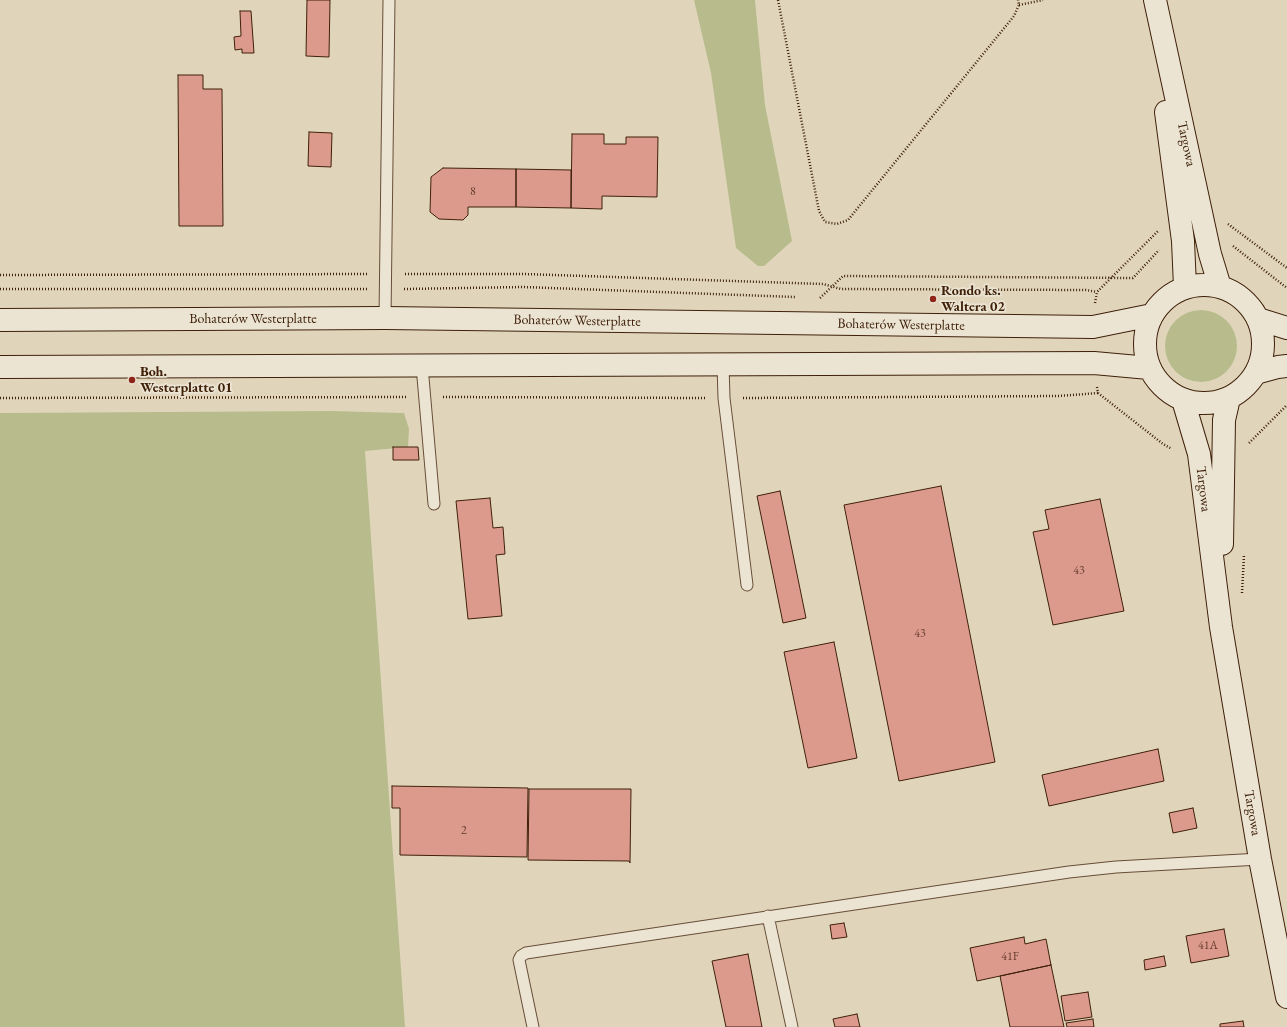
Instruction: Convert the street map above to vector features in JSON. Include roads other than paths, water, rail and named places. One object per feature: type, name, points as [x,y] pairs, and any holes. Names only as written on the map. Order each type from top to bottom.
[{"type":"main road","name":"Targowa","points":[[1154,0],[1210,254],[1220,287]]},
{"type":"main road","name":"Targowa","points":[[1154,0],[1183,241],[1185,287]]},
{"type":"main road","points":[[1202,284],[1220,287],[1235,294],[1244,301],[1258,319],[1262,332],[1263,346],[1261,360],[1256,373],[1240,392],[1229,398],[1206,404],[1183,400],[1163,387],[1149,368],[1145,355],[1144,341],[1147,327],[1152,315],[1166,298],[1185,287],[1202,284]]},
{"type":"main road","name":"Bohaterów Westerplatte","points":[[0,320],[385,318],[1092,327],[1152,315]]},
{"type":"main road","points":[[1258,319],[1287,328]]},
{"type":"main road","points":[[0,367],[1094,363],[1149,368]]},
{"type":"main road","points":[[1256,373],[1287,366]]},
{"type":"main road","name":"Targowa","points":[[1221,627],[1224,420],[1229,398]]},
{"type":"main road","name":"Targowa","points":[[1183,400],[1199,454],[1221,627],[1260,859],[1284,968],[1287,997]]},
{"type":"lane","points":[[385,318],[389,0]]},
{"type":"lane","points":[[723,365],[724,398],[747,585]]},
{"type":"lane","points":[[422,366],[434,504]]},
{"type":"lane","points":[[533,1027],[519,960],[521,956],[526,953],[1069,872],[1116,867],[1260,859]]},
{"type":"lane","points":[[768,916],[792,1027]]},
{"type":"place","name":"Rondo ks. Waltera 02","points":[[933,299]]},
{"type":"place","name":"Boh. Westerplatte 01","points":[[132,380]]}]
